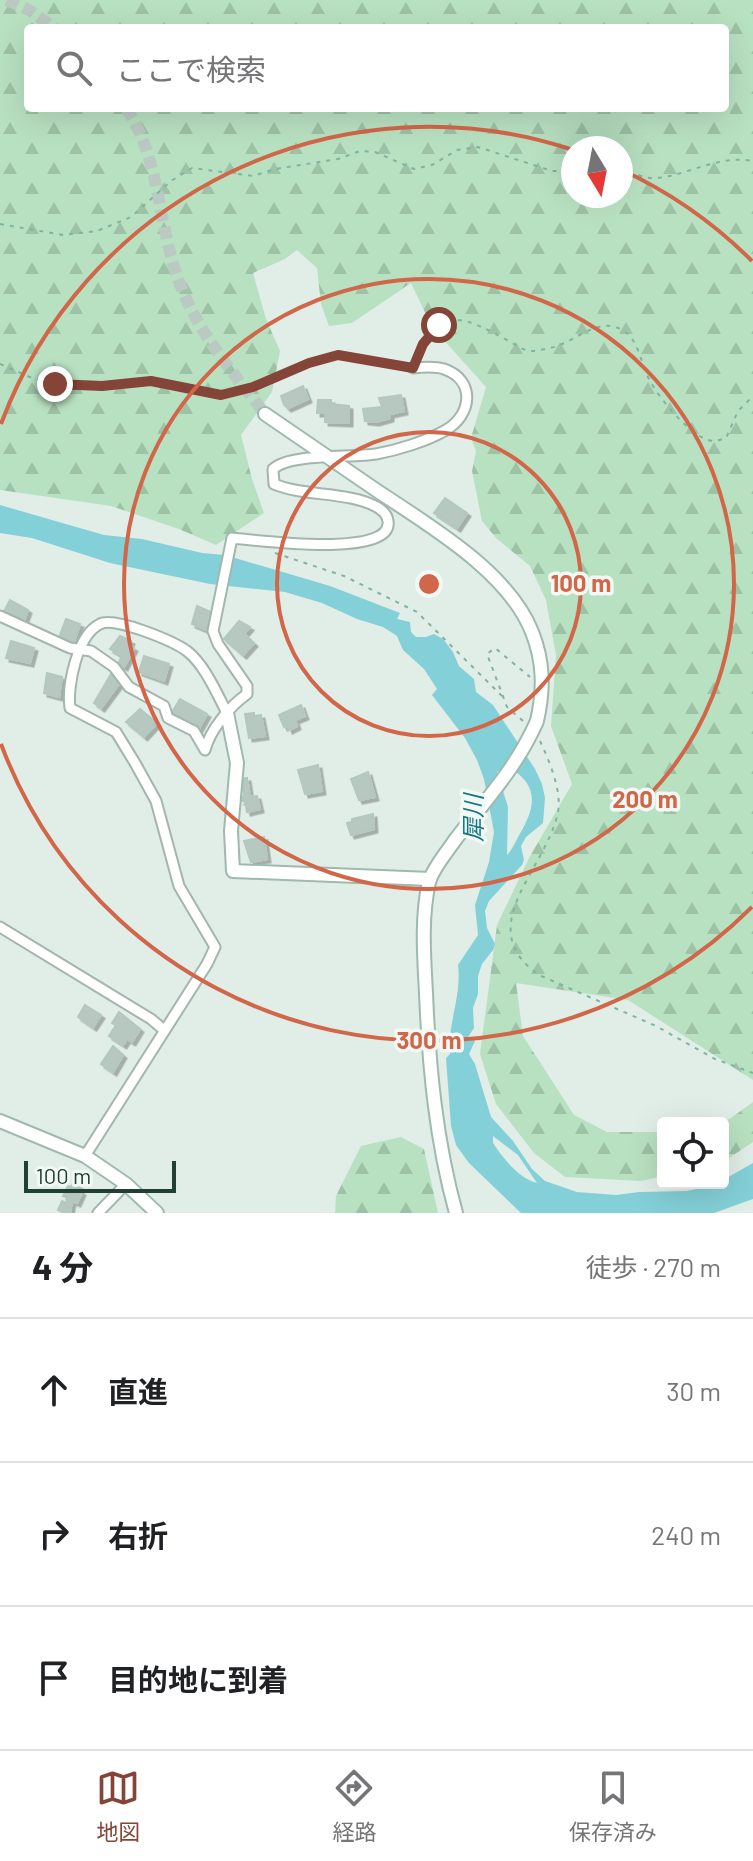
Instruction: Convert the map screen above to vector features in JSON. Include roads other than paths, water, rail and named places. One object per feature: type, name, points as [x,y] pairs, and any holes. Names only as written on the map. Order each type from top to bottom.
[{"type":"street","points":[[0,616],[70,648],[91,651],[114,667],[129,687],[164,706],[168,718],[194,731],[205,750],[208,740],[234,703],[247,694],[247,686],[218,644],[213,631],[232,538],[316,545],[371,541],[384,535],[388,517],[374,505],[288,490],[274,484],[273,469],[279,464],[377,454],[446,430],[461,419],[467,410],[469,398],[456,375],[442,368],[413,368]]},
{"type":"street","points":[[265,414],[451,543],[495,578],[532,630],[541,660],[544,687],[535,728],[506,778],[455,840],[430,879],[423,938],[428,1044],[438,1137],[445,1177],[456,1213]]},
{"type":"street","points":[[85,1156],[215,947],[179,886],[156,801],[135,763],[116,732],[70,708],[68,692],[79,650],[90,631],[101,622],[113,622],[167,640],[188,652],[212,684],[227,713],[237,763],[231,831],[233,871],[430,879]]},
{"type":"street","points":[[0,927],[151,1019],[164,1030]]},
{"type":"street","points":[[0,1121],[85,1156],[126,1184],[157,1213]]},
{"type":"street","points":[[98,1213],[126,1184]]},
{"type":"water","points":[[0,505],[104,535],[225,555],[330,586],[400,613],[397,619],[410,622],[411,632],[416,637],[434,634],[443,639],[459,666],[474,679],[476,692],[493,705],[535,769],[545,798],[543,823],[526,837],[521,846],[522,865],[489,901],[485,911],[487,928],[495,944],[478,976],[478,994],[473,1008],[474,1028],[468,1037],[475,1041],[469,1054],[491,1117],[545,1181],[577,1192],[616,1195],[729,1189],[729,1177],[753,1163],[753,1199],[714,1213],[521,1213],[469,1163],[456,1145],[451,1126],[446,1058],[450,1054],[458,965],[478,935],[475,905],[489,862],[494,832],[484,779],[477,760],[465,738],[432,695],[437,689],[424,669],[403,650],[397,636],[383,627],[322,603],[285,592],[210,584],[110,563],[32,538],[0,533]],"holes":[[[506,766],[529,787],[532,803],[526,822],[507,855],[508,807],[497,772]],[[493,1136],[518,1155],[537,1183],[512,1167],[493,1143]]]},
{"type":"tunnel","points":[[7,0],[48,24]]},
{"type":"tunnel","points":[[128,112],[145,145],[174,267],[191,308],[212,345],[265,414]]},
{"type":"water label","name":"犀川","points":[[472,818]]}]
